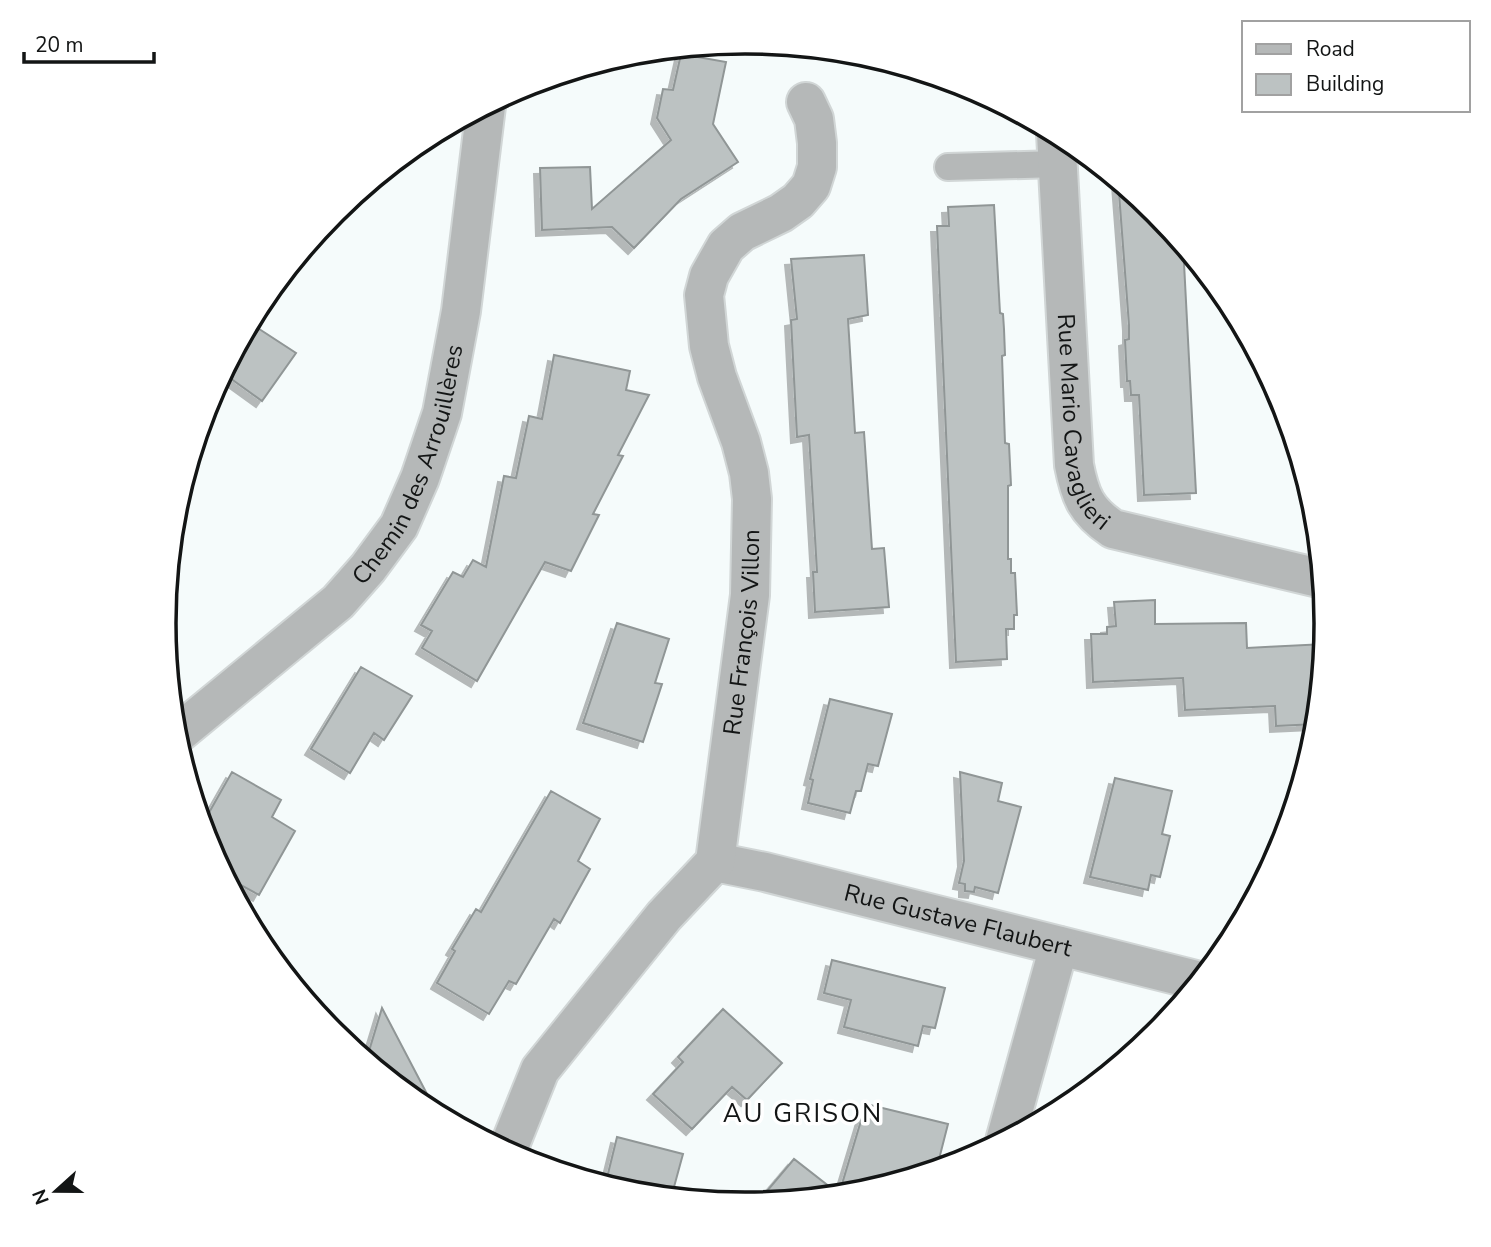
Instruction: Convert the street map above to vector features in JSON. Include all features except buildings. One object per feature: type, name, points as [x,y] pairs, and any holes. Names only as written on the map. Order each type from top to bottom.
[{"type":"street","name":"Rue François Villon","points":[[715,862],[750,595],[752,499],[749,473],[709,346],[705,295],[709,276],[726,246],[742,232],[781,213],[798,201],[811,186],[817,167],[817,143],[814,119],[806,102]]},
{"type":"street","name":"Chemin des Arrouillères","points":[[186,727],[338,602],[368,568],[399,526],[420,478],[442,413],[461,311],[485,118]]},
{"type":"street","name":"Rue Mario Cavaglieri","points":[[1057,149],[1073,465],[1086,505],[1099,520],[1113,529],[1313,577]]},
{"type":"street","name":"Rue Gustave Flaubert","points":[[715,862],[765,872],[1190,979]]},
{"type":"street","points":[[511,1142],[540,1070],[664,916],[715,862]]},
{"type":"street","points":[[1009,1128],[1059,946]]},
{"type":"lane","points":[[947,167],[1057,149]]},
{"type":"district","name":"AU GRISON","points":[[803,1113]]}]
